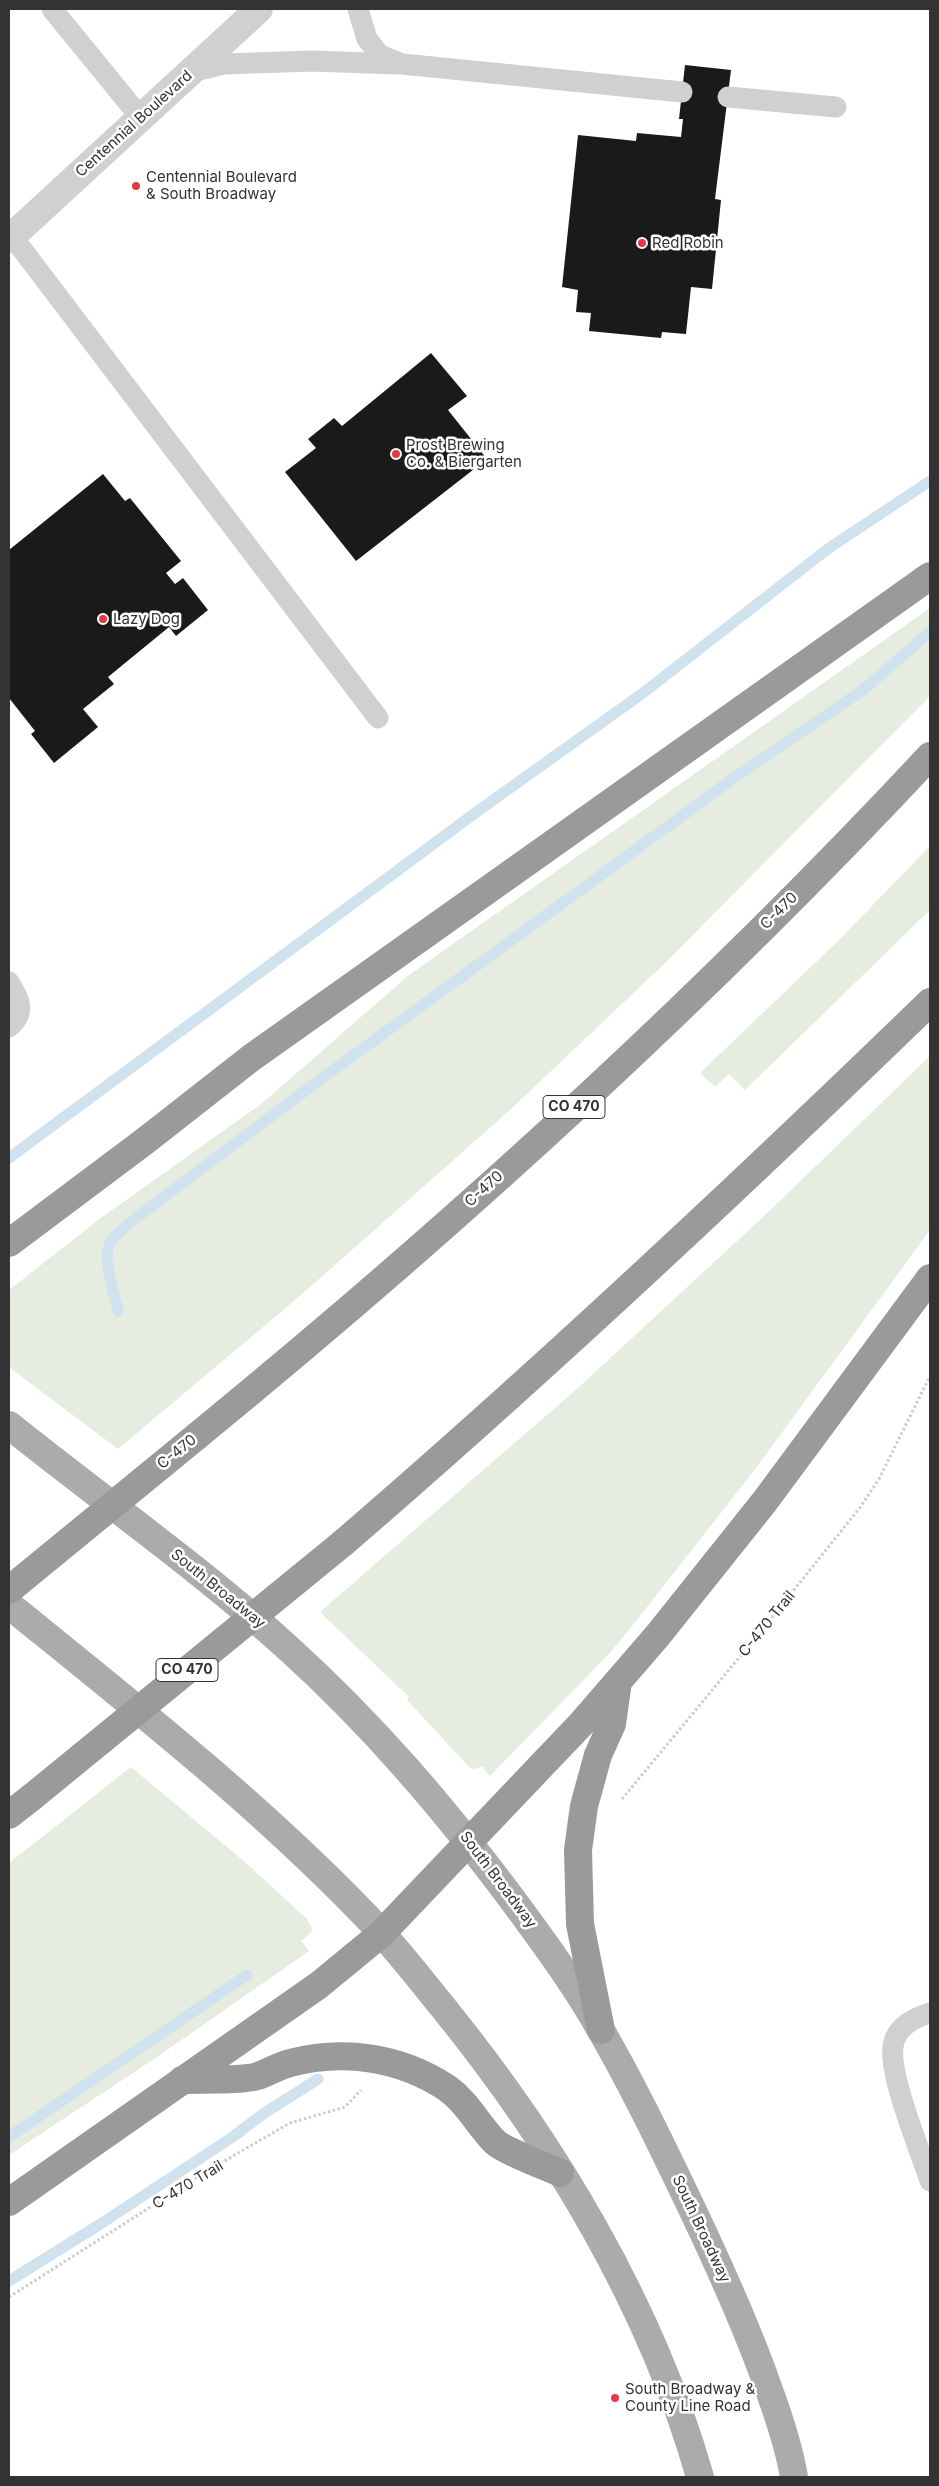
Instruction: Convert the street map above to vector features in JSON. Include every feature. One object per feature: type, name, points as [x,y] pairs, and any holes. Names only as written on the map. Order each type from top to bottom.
[{"type":"highway","points":[[9,1243],[146,1141],[251,1058],[930,576]]},
{"type":"highway","name":"C-470","points":[[9,1590],[376,1286],[589,1094],[755,936],[930,756]]},
{"type":"highway","name":"CO 470","points":[[9,1815],[343,1543],[442,1458],[626,1292],[930,1002]]},
{"type":"highway","points":[[9,1217],[46,1214]]},
{"type":"highway","points":[[9,2202],[319,1984],[381,1934],[618,1681],[766,1501],[930,1278]]},
{"type":"highway","points":[[601,2030],[580,1924],[578,1850],[584,1806],[598,1754],[612,1724],[618,1681]]},
{"type":"highway","points":[[182,2080],[257,2076],[288,2064],[317,2058],[349,2056],[380,2060],[413,2071],[447,2089],[465,2104],[496,2143],[560,2174]]},
{"type":"main road","name":"South Broadway","points":[[9,1425],[207,1580],[289,1648],[396,1755],[469,1840],[557,1961],[601,2030],[651,2123],[719,2265],[779,2416],[791,2455],[794,2477]]},
{"type":"main road","points":[[9,1605],[179,1742],[223,1780],[341,1891],[381,1934],[475,2048],[512,2100],[606,2249],[631,2300],[672,2399],[700,2477]]},
{"type":"street","name":"Centennial Boulevard","points":[[10,237],[259,9]]},
{"type":"lane","points":[[52,9],[141,118]]},
{"type":"lane","points":[[358,9],[367,39],[380,55],[402,64]]},
{"type":"lane","points":[[190,72],[224,64],[312,62],[402,64],[682,92]]},
{"type":"lane","points":[[728,97],[836,107]]},
{"type":"lane","points":[[10,237],[378,718]]},
{"type":"lane","points":[[9,982],[20,998],[19,1013],[9,1027]]},
{"type":"lane","points":[[930,2013],[916,2017],[900,2030],[893,2046],[892,2066],[930,2181]]},
{"type":"path","name":"C-470 Trail","points":[[620,1802],[634,1781],[752,1642],[859,1509],[879,1479],[930,1376]]},
{"type":"path","name":"C-470 Trail","points":[[9,2297],[208,2172],[290,2123],[345,2107],[362,2087]]},
{"type":"shaded area","points":[[930,608],[930,696],[663,965],[510,1110],[301,1295],[118,1449],[9,1367],[9,1290],[102,1217],[260,1105],[409,975]]},
{"type":"shaded area","points":[[930,846],[930,910],[745,1090],[729,1074],[715,1087],[700,1073],[838,941]]},
{"type":"shaded area","points":[[930,1056],[930,1230],[756,1468],[607,1656],[490,1776],[482,1766],[475,1769],[470,1768],[407,1700],[409,1697],[320,1612],[579,1387],[762,1218]]},
{"type":"shaded area","points":[[131,1767],[246,1863],[307,1919],[312,1928],[311,1933],[301,1941],[309,1951],[157,2057],[9,2155],[9,1863]]},
{"type":"building","name":"Red Robin","points":[[685,65],[731,70],[715,199],[721,200],[712,289],[691,287],[686,334],[662,332],[661,338],[589,331],[591,313],[576,312],[578,290],[562,287],[578,135],[636,141],[637,133],[681,137],[683,119],[679,119]]},
{"type":"building","name":"Prost Brewing Co. & Biergarten","points":[[431,353],[467,396],[448,410],[487,459],[356,561],[285,472],[316,448],[308,439],[334,418],[342,426]]},
{"type":"building","name":"Lazy Dog","points":[[103,474],[125,501],[130,498],[181,561],[166,573],[175,584],[183,578],[208,610],[176,636],[169,627],[108,677],[114,684],[83,709],[98,727],[54,763],[31,734],[35,731],[9,698],[9,550]]},
{"type":"waterway","points":[[9,1158],[482,808],[643,693],[829,548],[930,481]]},
{"type":"waterway","points":[[118,1311],[108,1268],[107,1252],[114,1238],[125,1227],[302,1093],[734,778],[863,690],[930,632]]},
{"type":"waterway","points":[[9,2137],[247,1975]]},
{"type":"waterway","points":[[9,2281],[102,2223],[318,2079]]},
{"type":"place","name":"Centennial Boulevard & South Broadway","points":[[136,186]]},
{"type":"place","name":"Red Robin","points":[[642,243]]},
{"type":"place","name":"Prost Brewing Co. & Biergarten","points":[[396,454]]},
{"type":"place","name":"Lazy Dog","points":[[103,619]]},
{"type":"place","name":"South Broadway & County Line Road","points":[[615,2398]]}]
